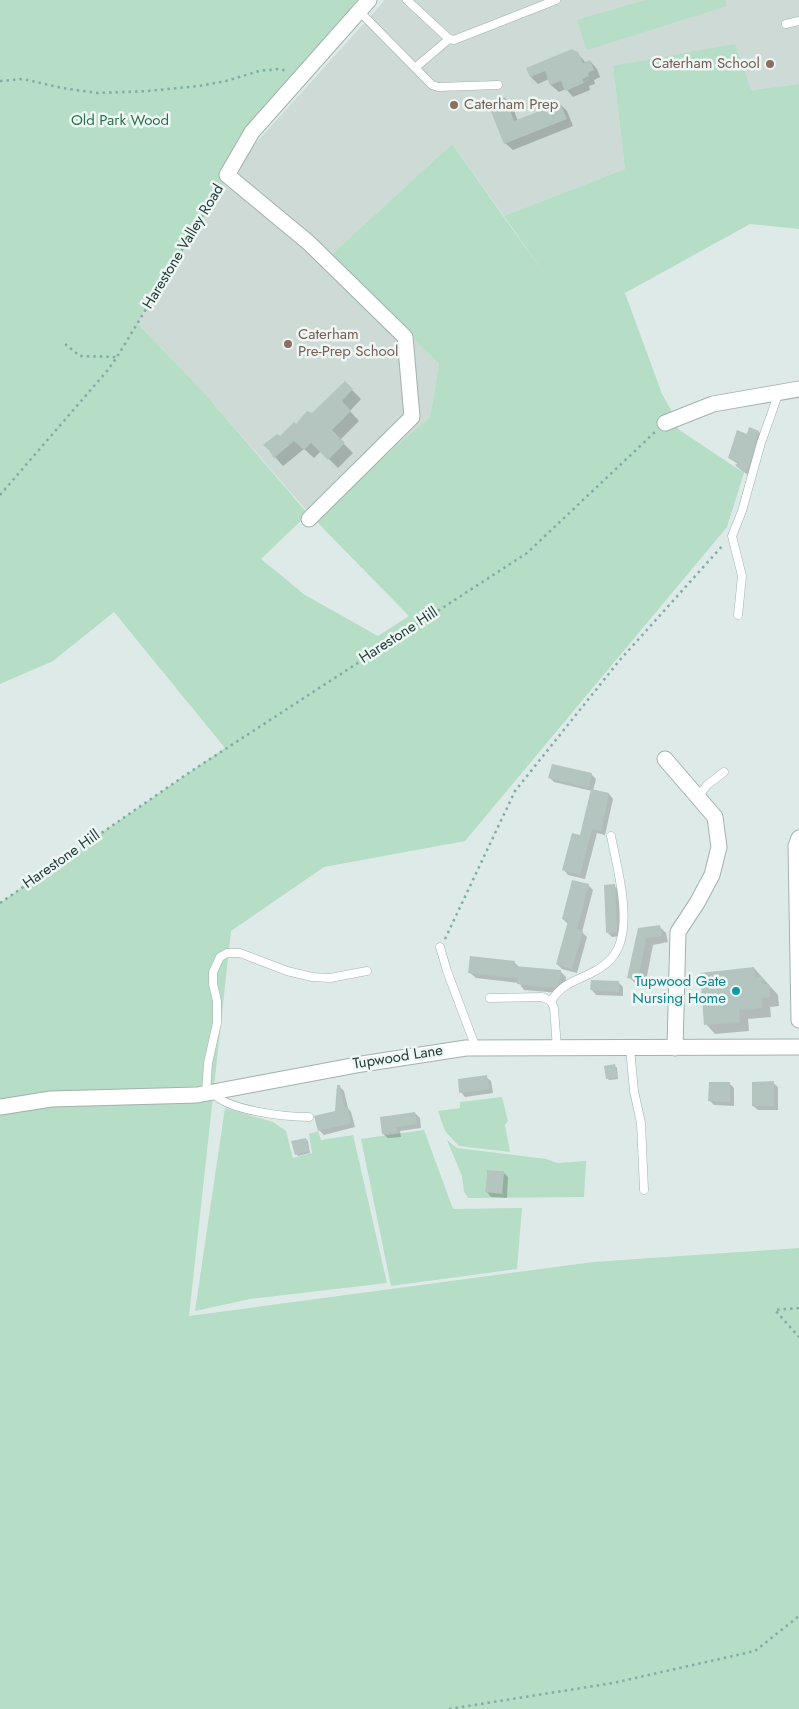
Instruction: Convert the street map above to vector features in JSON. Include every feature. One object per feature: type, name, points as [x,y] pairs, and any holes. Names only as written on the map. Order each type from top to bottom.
[{"type":"street","name":"Harestone Valley Road","points":[[227,175],[252,132],[364,6]]},
{"type":"street","points":[[227,175],[309,243],[405,337],[412,417],[310,519]]},
{"type":"street","points":[[665,423],[713,404],[799,389]]},
{"type":"street","points":[[665,759],[715,817],[719,847],[712,875],[678,932],[675,1048]]},
{"type":"street","points":[[799,838],[796,846],[796,855],[799,1020]]},
{"type":"street","name":"Tupwood Lane","points":[[0,1106],[51,1098],[197,1095],[362,1064],[466,1048],[799,1047]]},
{"type":"lane","points":[[407,0],[449,40]]},
{"type":"lane","points":[[416,67],[449,40],[454,40],[556,0]]},
{"type":"lane","points":[[364,6],[432,85],[438,87],[498,85]]},
{"type":"lane","points":[[786,24],[799,21]]},
{"type":"lane","points":[[738,615],[742,576],[732,536],[742,511],[760,443],[779,392]]},
{"type":"lane","points":[[698,797],[707,784],[724,772]]},
{"type":"lane","points":[[551,1001],[557,991],[595,971],[612,959],[620,944],[624,914],[611,836]]},
{"type":"lane","points":[[440,947],[476,1048]]},
{"type":"lane","points":[[310,1117],[272,1115],[228,1103],[209,1093],[208,1063],[216,1023],[217,1001],[213,984],[213,972],[220,957],[227,953],[240,954],[287,972],[312,977],[330,978],[367,971]]},
{"type":"lane","points":[[490,998],[542,997],[551,1001],[554,1008],[557,1048]]},
{"type":"lane","points":[[630,1048],[634,1091],[641,1123],[645,1175],[644,1190]]},
{"type":"path","points":[[0,81],[23,78],[62,88],[98,92],[140,91],[199,86],[226,81],[259,71],[278,69],[290,71],[307,70]]},
{"type":"path","name":"Harestone Valley Road","points":[[0,495],[117,357],[227,175]]},
{"type":"path","points":[[65,344],[80,356],[117,357]]},
{"type":"path","name":"Harestone Hill","points":[[0,904],[190,772],[527,553],[665,423]]},
{"type":"path","points":[[440,947],[515,791],[619,661],[732,536]]},
{"type":"path","points":[[799,1308],[775,1310],[799,1337]]},
{"type":"path","points":[[449,1709],[613,1683],[755,1651],[799,1616]]},
{"type":"shaded area","points":[[385,0],[799,0],[799,84],[750,90],[613,66],[625,169],[504,216],[452,144],[330,256],[439,364],[430,417],[313,518],[207,396],[137,323],[227,175]]},
{"type":"green space","name":"Old Park Wood","points":[[0,0],[357,0],[227,175],[137,323],[207,396],[308,514],[261,559],[305,595],[378,636],[409,616],[313,518],[430,417],[439,364],[330,256],[452,144],[550,282],[504,216],[625,169],[613,66],[735,44],[751,90],[799,84],[799,229],[750,224],[625,293],[662,394],[671,410],[678,429],[744,473],[727,527],[465,841],[324,867],[231,931],[189,1316],[593,1262],[799,1248],[799,1709],[0,1709],[0,903],[225,748],[114,612],[53,661],[0,684]]},
{"type":"green space","points":[[645,0],[725,0],[727,6],[587,50],[577,20]]},
{"type":"green space","points":[[502,1097],[508,1121],[505,1125],[510,1152],[459,1146],[445,1131],[438,1111],[460,1108],[460,1102]]},
{"type":"green space","points":[[225,1108],[273,1122],[286,1131],[293,1158],[312,1153],[309,1134],[318,1131],[321,1140],[353,1135],[387,1283],[250,1299],[195,1311]]},
{"type":"green space","points":[[424,1130],[453,1209],[522,1208],[517,1269],[391,1286],[361,1139]]},
{"type":"green space","points":[[447,1140],[457,1148],[546,1159],[558,1163],[586,1161],[584,1197],[468,1198],[464,1191],[462,1176]],"holes":[[[487,1170],[504,1171],[502,1193],[485,1192]]]},
{"type":"building","points":[[572,49],[578,52],[583,63],[590,60],[594,70],[588,73],[589,76],[582,79],[584,83],[565,91],[561,81],[550,85],[545,71],[530,77],[526,68]]},
{"type":"building","points":[[505,97],[514,121],[560,103],[567,119],[504,144],[488,104]]},
{"type":"building","points":[[345,381],[353,389],[342,401],[351,411],[332,430],[345,443],[328,460],[311,443],[304,450],[294,441],[274,458],[263,445],[277,434],[280,436],[294,422],[296,424],[307,411],[312,413]]},
{"type":"building","points":[[749,427],[759,431],[748,468],[744,473],[735,465],[738,463],[728,458],[737,430],[747,434]]},
{"type":"building","points":[[552,764],[592,773],[588,788],[548,778]]},
{"type":"building","points":[[591,789],[609,793],[601,831],[592,829],[580,875],[562,870],[572,833],[580,835]]},
{"type":"building","points":[[572,880],[589,884],[577,929],[583,931],[572,969],[556,964],[568,921],[562,919]]},
{"type":"building","points":[[615,884],[617,932],[606,933],[604,885]]},
{"type":"building","points":[[660,925],[662,936],[646,938],[638,980],[627,978],[638,928]]},
{"type":"building","points":[[470,956],[515,961],[514,966],[561,970],[559,983],[555,988],[517,984],[518,978],[468,973]]},
{"type":"building","name":"Tupwood Gate Nursing Home","points":[[754,967],[755,978],[762,977],[762,984],[769,984],[770,997],[761,998],[762,1008],[739,1010],[740,1022],[704,1025],[700,973]]},
{"type":"building","points":[[591,980],[619,981],[619,992],[590,990]]},
{"type":"building","points":[[615,1064],[617,1077],[606,1079],[604,1066]]},
{"type":"building","points":[[487,1075],[489,1089],[459,1093],[458,1079]]},
{"type":"building","points":[[774,1081],[774,1106],[752,1106],[752,1082]]},
{"type":"building","points":[[709,1082],[730,1082],[730,1102],[708,1101]]},
{"type":"building","points":[[337,1085],[340,1085],[344,1107],[347,1106],[351,1123],[318,1131],[314,1116],[335,1111]]},
{"type":"building","points":[[415,1112],[417,1124],[396,1127],[397,1132],[382,1134],[380,1117]]},
{"type":"building","points":[[306,1138],[309,1151],[295,1155],[291,1141]]},
{"type":"building","points":[[487,1170],[504,1171],[502,1194],[485,1192]]},
{"type":"place","name":"Caterham School","points":[[770,64]]},
{"type":"place","name":"Caterham Prep","points":[[454,105]]},
{"type":"place","name":"Caterham Pre-Prep School","points":[[288,344]]},
{"type":"place","name":"Tupwood Gate Nursing Home","points":[[736,991]]}]
